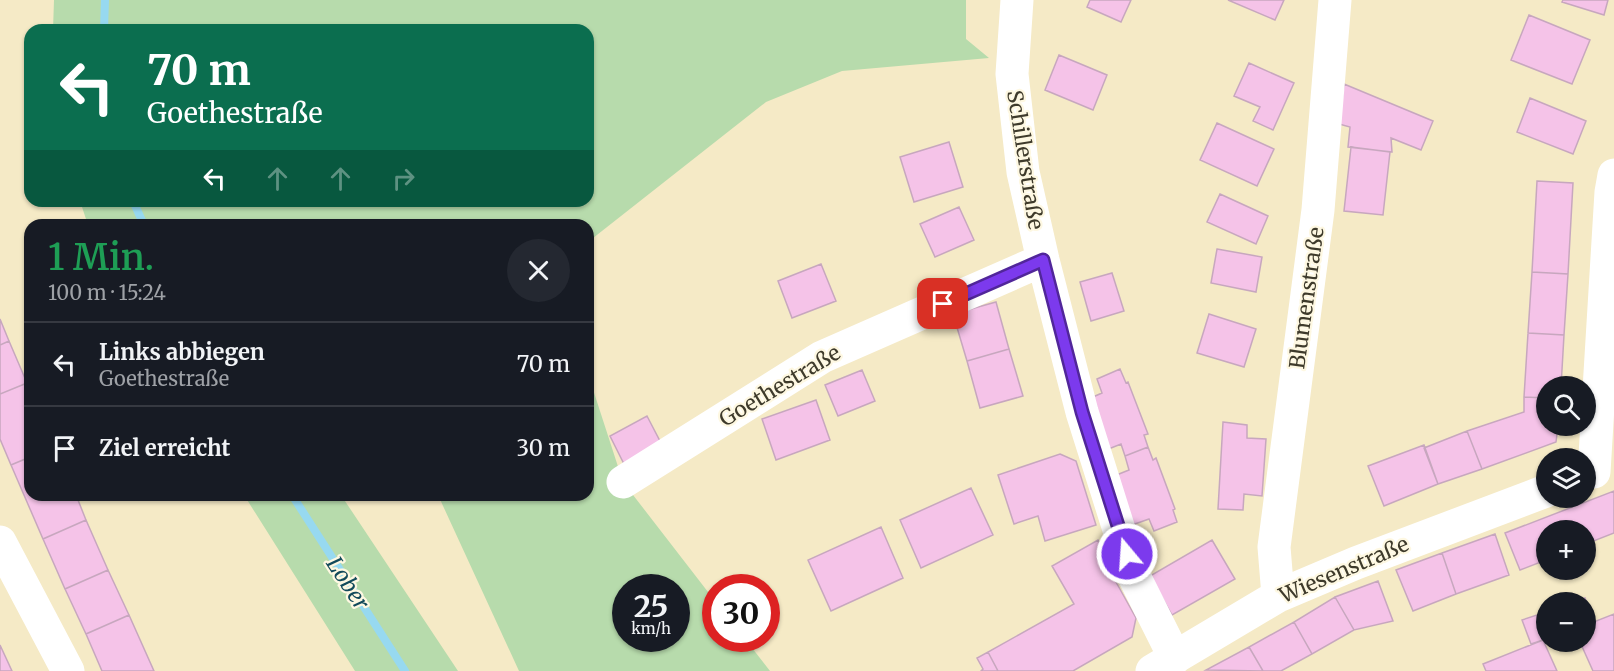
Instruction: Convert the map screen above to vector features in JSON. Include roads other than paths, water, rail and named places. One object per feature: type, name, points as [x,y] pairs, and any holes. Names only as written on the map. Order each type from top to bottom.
[{"type":"street","name":"Schillerstraße","points":[[1017,0],[1012,83],[1023,172],[1082,412],[1163,664]]},
{"type":"street","name":"Blumenstraße","points":[[1278,596],[1274,547],[1318,210],[1335,0]]},
{"type":"street","points":[[1598,471],[1611,192],[1614,175]]},
{"type":"street","name":"Goethestraße","points":[[623,482],[822,357],[1043,260]]},
{"type":"street","name":"Wiesenstraße","points":[[1163,664],[1278,596],[1356,563],[1536,495]]},
{"type":"street","points":[[0,542],[68,671]]},
{"type":"waterway","name":"Lober","points":[[104,24],[105,0]]},
{"type":"waterway","name":"Lober","points":[[136,207],[141,219]]},
{"type":"waterway","name":"Lober","points":[[296,501],[405,671]]}]
